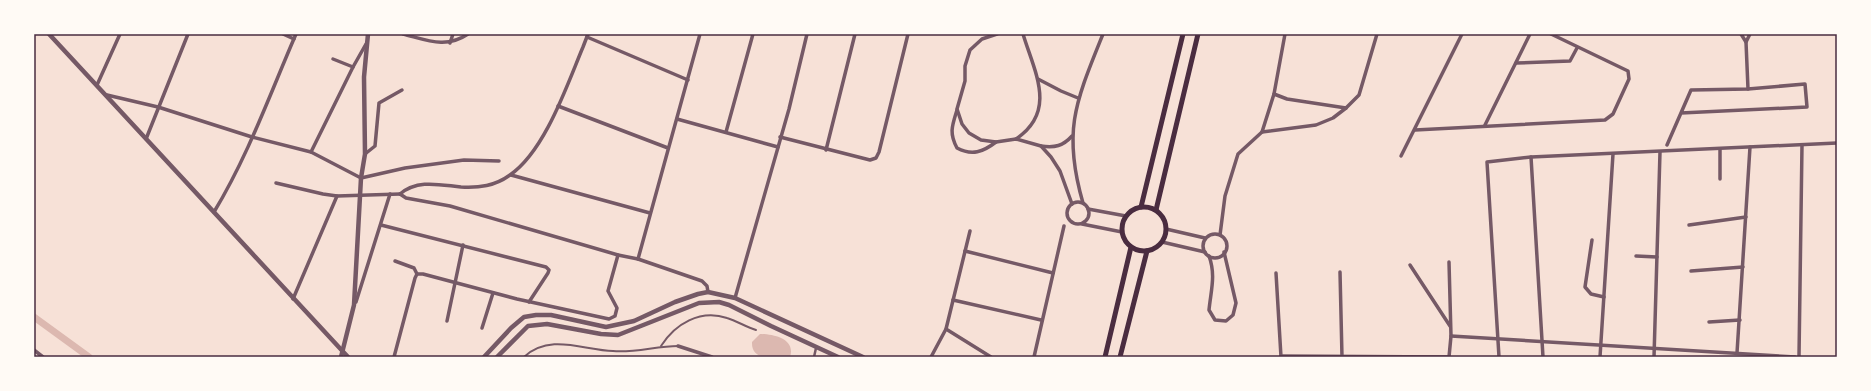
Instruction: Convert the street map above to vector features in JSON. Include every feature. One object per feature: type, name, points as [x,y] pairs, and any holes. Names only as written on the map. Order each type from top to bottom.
[{"type":"main road","points":[[1141,207],[1183,34]]},
{"type":"main road","points":[[1156,210],[1198,34]]},
{"type":"main road","points":[[1141,207],[1149,207],[1156,210],[1161,215],[1166,229],[1162,242],[1157,247],[1147,251],[1137,250],[1131,247],[1124,239],[1122,232],[1126,216],[1134,209],[1141,207]]},
{"type":"main road","points":[[1105,357],[1131,247]]},
{"type":"main road","points":[[1120,357],[1147,251]]},
{"type":"street","points":[[49,34],[348,357]]},
{"type":"street","points":[[97,85],[120,34]]},
{"type":"street","points":[[146,139],[188,34]]},
{"type":"street","points":[[283,34],[294,38]]},
{"type":"street","points":[[214,212],[226,193],[252,137],[296,34]]},
{"type":"street","points":[[354,305],[361,178],[365,154],[366,44],[368,34]]},
{"type":"street","points":[[403,34],[442,43],[450,43],[460,40],[468,34]]},
{"type":"street","points":[[450,43],[453,34]]},
{"type":"street","points":[[638,258],[700,34]]},
{"type":"street","points":[[726,132],[753,34]]},
{"type":"street","points":[[735,298],[778,147],[807,34]]},
{"type":"street","points":[[826,150],[856,34]]},
{"type":"street","points":[[780,137],[826,150],[870,160],[876,158],[879,152],[908,34]]},
{"type":"street","points":[[996,142],[980,152],[972,153],[957,148],[952,139],[951,130],[965,82],[965,66],[970,50],[982,39],[997,34]]},
{"type":"street","points":[[958,109],[962,124],[969,134],[981,140],[996,142],[1016,139],[1027,132],[1038,110],[1040,97],[1038,78],[1023,34]]},
{"type":"street","points":[[1102,34],[1078,98],[1072,136],[1075,176],[1083,203],[1088,209],[1126,216]]},
{"type":"street","points":[[1220,235],[1226,196],[1238,154],[1262,132],[1274,94],[1285,34]]},
{"type":"street","points":[[1262,132],[1316,125],[1333,118],[1346,108],[1359,95],[1377,34]]},
{"type":"street","points":[[1401,156],[1462,34]]},
{"type":"street","points":[[1485,125],[1530,34]]},
{"type":"street","points":[[1741,34],[1746,42]]},
{"type":"street","points":[[1748,89],[1746,42],[1750,34]]},
{"type":"street","points":[[1415,130],[1485,125],[1605,120],[1609,118],[1629,79],[1628,71],[1577,48],[1554,35]]},
{"type":"street","points":[[400,194],[406,189],[421,184],[472,188],[487,186],[511,175],[526,160],[538,144],[558,106],[587,36],[688,80]]},
{"type":"street","points":[[311,152],[366,44]]},
{"type":"street","points":[[1516,63],[1570,61],[1577,48]]},
{"type":"street","points":[[333,59],[353,67]]},
{"type":"street","points":[[1038,78],[1061,91],[1078,98]]},
{"type":"street","points":[[1667,145],[1691,90],[1748,89],[1805,84],[1807,107],[1681,113]]},
{"type":"street","points":[[365,154],[375,146],[379,103],[402,90]]},
{"type":"street","points":[[1274,94],[1287,99],[1346,108]]},
{"type":"street","points":[[107,95],[158,107],[252,137],[311,152],[361,178],[405,168],[464,160],[499,161]]},
{"type":"street","points":[[558,106],[668,148]]},
{"type":"street","points":[[677,119],[778,147]]},
{"type":"street","points":[[1016,139],[1041,146],[1052,147],[1059,146],[1067,142],[1072,136]]},
{"type":"street","points":[[1499,357],[1487,162],[1531,157],[1837,143]]},
{"type":"street","points":[[1799,357],[1802,144]]},
{"type":"street","points":[[1041,146],[1060,170],[1072,204]]},
{"type":"street","points":[[1737,353],[1750,147]]},
{"type":"street","points":[[1720,149],[1720,179]]},
{"type":"street","points":[[1654,357],[1660,152]]},
{"type":"street","points":[[1600,357],[1613,154]]},
{"type":"street","points":[[1531,157],[1543,357]]},
{"type":"street","points":[[511,175],[650,212]]},
{"type":"street","points":[[276,183],[337,196],[400,194],[406,198],[450,206],[618,255],[638,258],[702,281],[708,292]]},
{"type":"street","points":[[341,357],[354,305],[390,194]]},
{"type":"street","points":[[293,299],[337,196]]},
{"type":"street","points":[[1083,203],[1076,202],[1068,209],[1067,217],[1075,224],[1122,232]]},
{"type":"street","points":[[1082,224],[1087,219],[1088,209]]},
{"type":"street","points":[[1689,225],[1746,217]]},
{"type":"street","points":[[380,225],[546,266],[549,270],[548,274],[529,302]]},
{"type":"street","points":[[1034,357],[1041,320],[1064,226]]},
{"type":"street","points":[[1166,229],[1205,238],[1213,234],[1220,235],[1226,241],[1224,252],[1236,303],[1233,315],[1226,321],[1215,320],[1210,314],[1209,310],[1214,281],[1212,264],[1203,245],[1205,238]]},
{"type":"street","points":[[931,357],[946,329],[970,231]]},
{"type":"street","points":[[1592,240],[1585,287],[1591,294],[1604,297]]},
{"type":"street","points":[[1162,242],[1205,252]]},
{"type":"street","points":[[447,321],[463,245]]},
{"type":"street","points":[[965,252],[1053,273]]},
{"type":"street","points":[[1209,256],[1218,257],[1224,252]]},
{"type":"street","points":[[395,261],[414,268],[418,274],[456,282],[529,302],[608,319],[615,316],[617,308],[608,291],[618,255]]},
{"type":"street","points":[[1636,256],[1657,257]]},
{"type":"street","points":[[1276,273],[1281,357],[1450,357],[1451,336],[1449,262]]},
{"type":"street","points":[[1410,265],[1450,326]]},
{"type":"street","points":[[1691,271],[1743,267]]},
{"type":"street","points":[[1340,272],[1342,357]]},
{"type":"street","points":[[394,357],[414,278],[418,274]]},
{"type":"street","points":[[484,357],[511,328],[524,318],[536,315],[551,315],[606,327],[634,321],[666,306],[698,294],[708,292],[735,298],[863,357]]},
{"type":"street","points":[[482,328],[493,293]]},
{"type":"street","points":[[953,300],[1041,320]]},
{"type":"street","points":[[497,357],[528,326],[547,324],[601,334],[618,335],[699,303],[719,302],[729,305],[838,357]]},
{"type":"street","points":[[666,306],[670,315]]},
{"type":"street","points":[[1709,322],[1740,320]]},
{"type":"street","points":[[946,329],[990,357]]},
{"type":"street","points":[[1451,336],[1737,353],[1756,356],[1795,357]]},
{"type":"street","points":[[678,346],[712,357]]},
{"type":"street","points":[[814,357],[816,347]]},
{"type":"street","points":[[34,350],[43,357]]},
{"type":"street","points":[[1706,351],[1706,357]]},
{"type":"lane","points":[[661,346],[673,330],[680,325],[705,315],[713,314],[727,318],[756,330]]},
{"type":"lane","points":[[524,357],[538,348],[551,344],[566,344],[612,352],[661,346],[678,346]]},
{"type":"shaded area","points":[[760,334],[771,335],[787,342],[791,351],[790,357],[771,358],[760,356],[755,353],[752,342]]},
{"type":"waterway","points":[[34,317],[89,357]]}]
